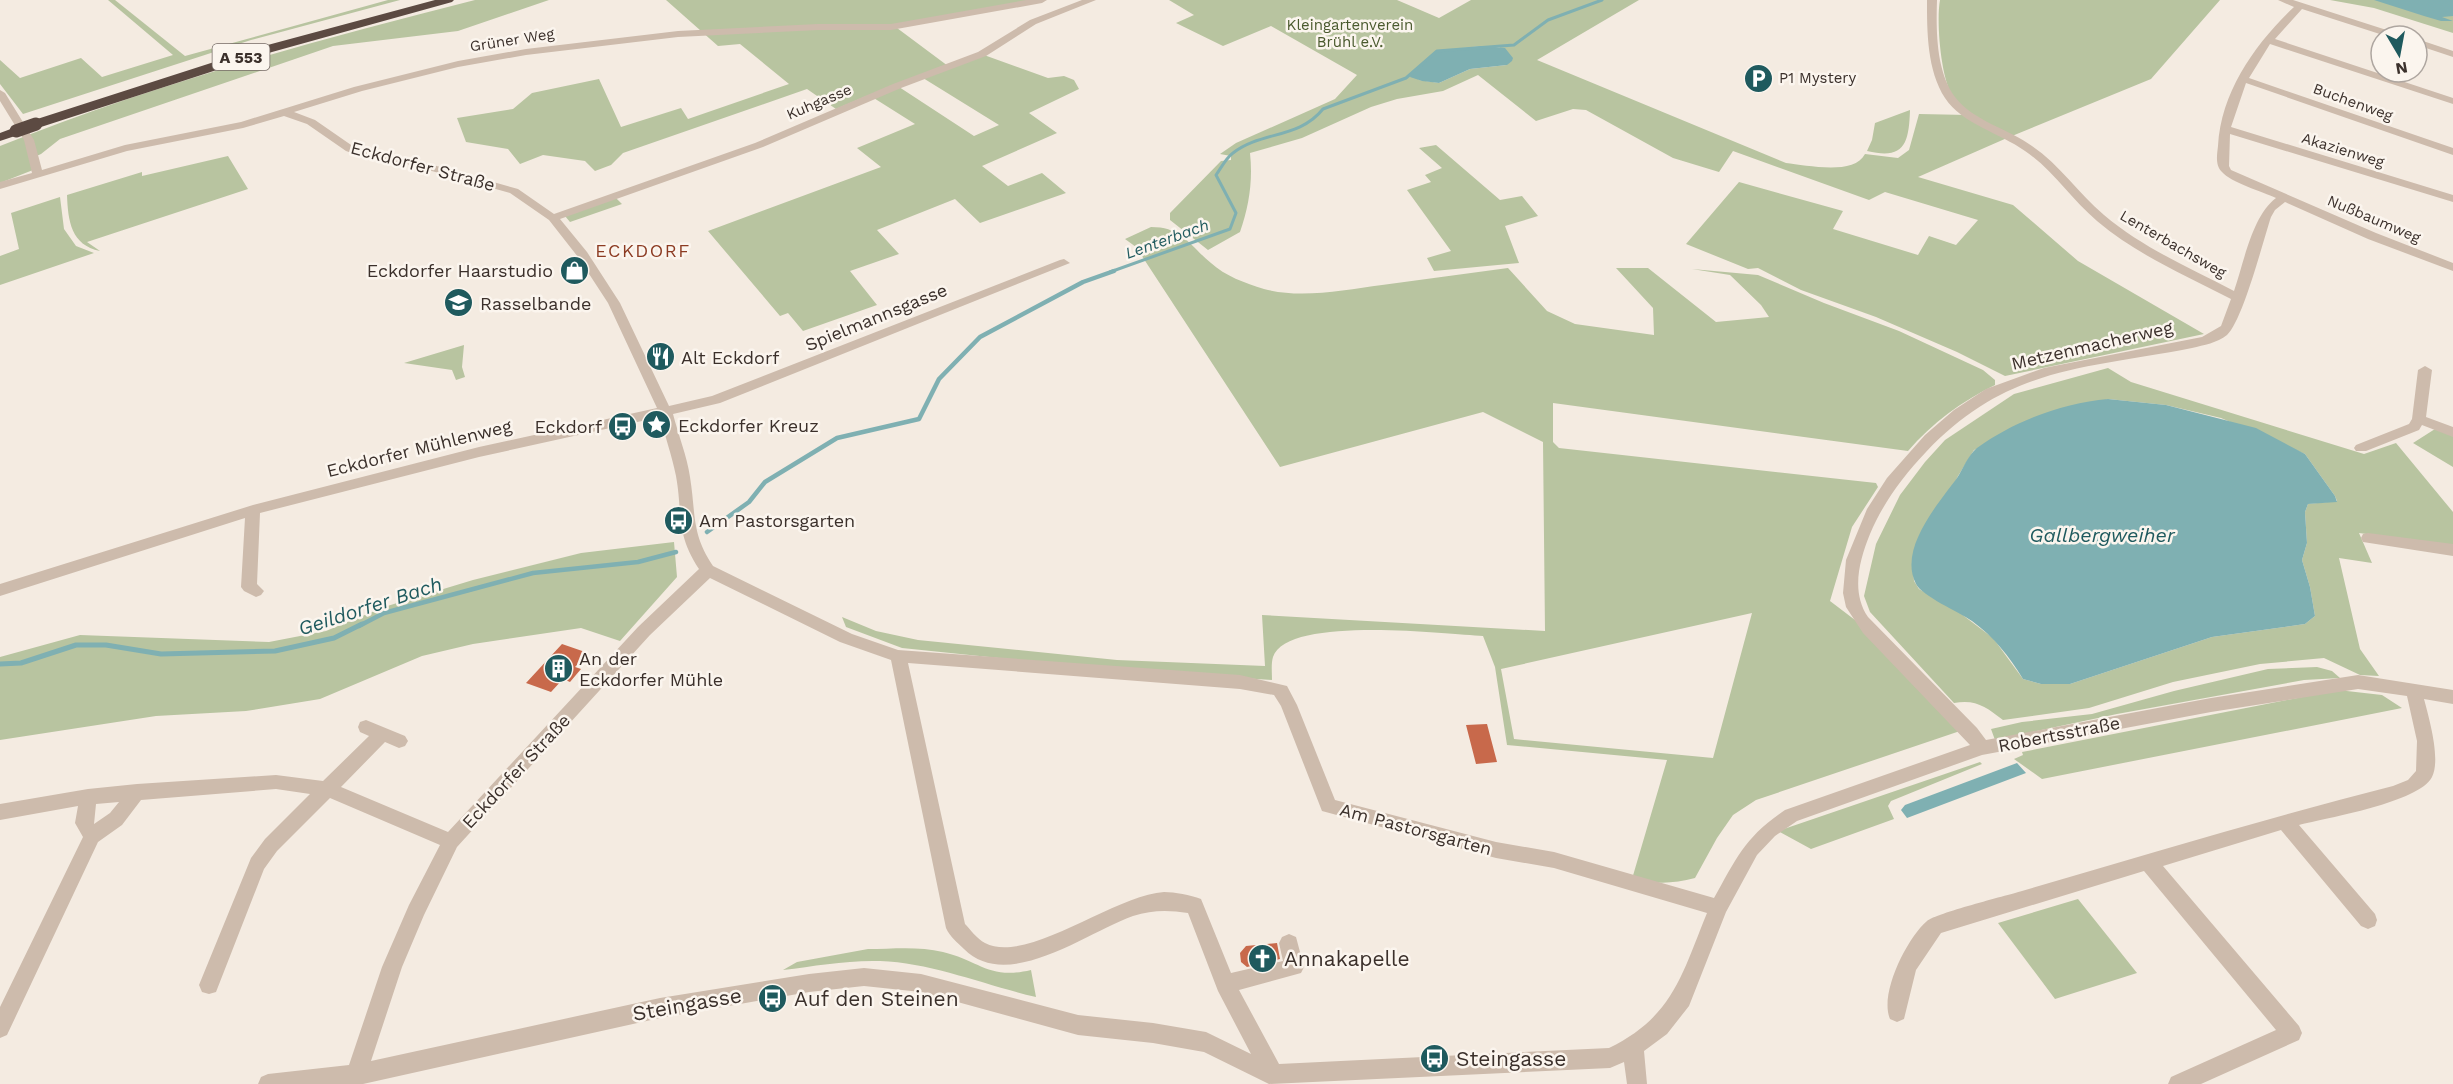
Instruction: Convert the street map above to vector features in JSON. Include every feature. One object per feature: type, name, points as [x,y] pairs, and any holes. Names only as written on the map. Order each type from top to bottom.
[{"type":"highway","name":"A 553","points":[[34,121],[254,45],[420,0]]},
{"type":"highway","name":"A 553","points":[[0,137],[9,128],[258,52],[448,0]]},
{"type":"street","name":"Grüner Weg","points":[[0,186],[125,148],[220,130],[286,113],[323,99],[458,64],[526,52],[678,34],[818,27],[891,27],[1042,0]]},
{"type":"street","name":"Kuhgasse","points":[[553,218],[759,144],[897,86],[982,54],[1043,16],[1091,0]]},
{"type":"street","name":"Lenterbachsweg","points":[[1932,0],[1937,59],[1948,94],[1959,108],[2029,148],[2063,178],[2100,218],[2149,251],[2238,298]]},
{"type":"street","points":[[2283,0],[2369,28]]},
{"type":"street","points":[[2284,197],[2228,172],[2223,166],[2225,129],[2230,108],[2243,79],[2268,40],[2300,6]]},
{"type":"street","points":[[2268,40],[2453,101]]},
{"type":"street","points":[[2429,46],[2453,54]]},
{"type":"street","name":"Buchenweg","points":[[2243,79],[2453,152]]},
{"type":"street","points":[[0,93],[29,140],[38,174]]},
{"type":"street","name":"Eckdorfer Straße","points":[[286,113],[310,122],[350,149],[367,155],[408,161],[514,191],[553,218],[583,255],[614,303],[665,411],[683,476],[686,519],[694,549],[708,570],[644,631],[451,841],[416,911],[392,967],[355,1079]]},
{"type":"street","name":"Akazienweg","points":[[2225,129],[2453,199]]},
{"type":"street","name":"Metzenmacherweg","points":[[1982,748],[1971,733],[1870,630],[1855,609],[1849,590],[1851,566],[1872,516],[1886,490],[1917,451],[1959,413],[1985,395],[2007,384],[2036,375],[2210,339],[2225,329],[2238,298],[2265,217],[2270,208],[2284,197]]},
{"type":"street","name":"Nußbaumweg","points":[[2284,197],[2372,236],[2453,267]]},
{"type":"street","name":"Spielmannsgasse","points":[[665,411],[716,400],[1064,263]]},
{"type":"street","points":[[2361,448],[2414,427],[2419,419],[2425,370]]},
{"type":"street","name":"Eckdorfer Mühlenweg","points":[[0,590],[253,510],[479,452],[665,411]]},
{"type":"street","points":[[2419,419],[2453,432]]},
{"type":"street","points":[[253,510],[249,587],[256,591]]},
{"type":"street","points":[[2368,538],[2453,550]]},
{"type":"street","points":[[708,570],[846,638],[898,656],[956,928],[965,941],[986,955],[1007,958],[1025,956],[1106,918],[1160,900],[1180,900],[1194,905],[1225,984],[1276,1080]]},
{"type":"street","name":"Am Pastorsgarten","points":[[898,656],[1240,682],[1276,689],[1281,691],[1289,705],[1328,806],[1496,850],[1554,860],[1718,908]]},
{"type":"street","name":"Robertsstraße","points":[[1633,1047],[1660,1027],[1682,999],[1718,908],[1751,849],[1769,830],[1791,814],[1982,748],[2211,705],[2358,682],[2453,697]]},
{"type":"street","points":[[1897,1012],[1899,987],[1917,946],[1935,926],[2147,861],[2285,821],[2395,793],[2414,785],[2425,774],[2426,741],[2414,690]]},
{"type":"street","points":[[209,985],[257,864],[271,845],[327,789],[374,730],[399,741]]},
{"type":"street","points":[[0,812],[137,792],[276,782],[327,789],[451,841]]},
{"type":"street","points":[[0,1028],[92,836],[116,819],[137,792]]},
{"type":"street","points":[[88,798],[84,823],[92,836]]},
{"type":"street","points":[[2285,821],[2368,920]]},
{"type":"street","points":[[2147,861],[2292,1033],[2178,1084]]},
{"type":"street","points":[[1225,984],[1294,967],[1289,943]]},
{"type":"street","name":"Steingasse","points":[[268,1084],[355,1079],[660,1008],[809,983],[864,977],[921,983],[1078,1025],[1153,1033],[1206,1042],[1276,1080],[1610,1058],[1633,1047]]},
{"type":"street","points":[[1633,1047],[1637,1084]]},
{"type":"green space","points":[[108,0],[115,0],[185,56],[388,0],[400,0],[251,40],[23,114],[0,84],[0,60],[20,78],[81,58],[102,77],[173,55]]},
{"type":"green space","points":[[475,0],[549,0],[458,31],[333,46],[60,139],[32,158],[33,170],[0,183],[0,146],[176,83],[355,31]]},
{"type":"green space","points":[[666,0],[1034,0],[897,28],[948,66],[896,85],[974,136],[999,125],[923,78],[984,55],[1048,78],[1064,76],[1074,80],[1079,89],[1029,113],[1057,133],[982,166],[1008,186],[1042,173],[1066,193],[980,223],[955,199],[877,230],[899,254],[850,271],[877,305],[803,331],[788,313],[780,316],[708,231],[881,167],[857,148],[915,124],[869,95],[836,109],[807,89],[623,153],[611,165],[595,171],[585,161],[543,155],[520,164],[508,149],[466,142],[457,118],[513,109],[532,93],[599,79],[621,127],[681,108],[688,119],[789,84],[740,44],[718,46]]},
{"type":"green space","name":"Kleingartenverein Brühl e.V.","points":[[1169,0],[1397,0],[1439,18],[1471,0],[1639,0],[1537,60],[1786,163],[1805,166],[1829,168],[1851,165],[1865,154],[1898,158],[1909,150],[1919,114],[1968,115],[2007,138],[1918,177],[2013,205],[2078,261],[2204,334],[2005,376],[1957,352],[1876,317],[1801,290],[1758,268],[1748,269],[1686,244],[1739,182],[1843,211],[1833,229],[1918,255],[1929,236],[1956,245],[1978,220],[1885,192],[1869,200],[1733,151],[1719,172],[1673,158],[1586,110],[1573,109],[1536,121],[1478,75],[1443,91],[1397,99],[1371,107],[1302,138],[1250,153],[1250,193],[1240,232],[1208,250],[1170,220],[1170,213],[1221,161],[1231,160],[1231,156],[1220,154],[1236,143],[1335,99],[1357,75],[1271,26],[1223,46],[1176,23],[1194,15]],"holes":[[[1499,46],[1507,65],[1470,69],[1439,83],[1419,80],[1412,72],[1437,51]]]},
{"type":"green space","points":[[1940,0],[2220,0],[2151,79],[2012,136],[1972,115],[1953,97],[1945,77],[1940,50]]},
{"type":"green space","points":[[2330,0],[2453,0],[2453,33],[2429,24],[2374,8]]},
{"type":"green space","points":[[1910,110],[1908,132],[1902,147],[1889,153],[1867,151],[1875,123]]},
{"type":"green space","points":[[1436,145],[1500,200],[1522,196],[1538,216],[1505,226],[1519,263],[1434,271],[1427,258],[1451,251],[1407,190],[1431,182],[1425,175],[1442,168],[1419,148]]},
{"type":"green space","points":[[228,156],[248,189],[87,242],[100,251],[83,243],[73,231],[68,214],[67,195],[142,172],[142,176]]},
{"type":"green space","points":[[60,197],[64,229],[76,246],[94,253],[0,285],[0,256],[19,249],[11,213]]},
{"type":"green space","points":[[616,198],[622,204],[570,222],[565,216]]},
{"type":"green space","points":[[1151,227],[1170,230],[1184,238],[1217,268],[1229,275],[1243,282],[1278,292],[1338,291],[1508,268],[1547,311],[1575,324],[1654,335],[1653,308],[1616,268],[1648,268],[1716,322],[1769,317],[1761,305],[1730,275],[1692,269],[1758,275],[1899,331],[1983,370],[1995,380],[1995,385],[1948,414],[1908,451],[1553,403],[1553,442],[1559,448],[1876,483],[1878,487],[1852,527],[1830,601],[1855,620],[1960,731],[1756,800],[1733,815],[1717,838],[1695,878],[1664,883],[1648,882],[1632,879],[1667,760],[1507,745],[1495,667],[1483,636],[1369,630],[1336,631],[1307,636],[1285,644],[1273,657],[1272,680],[1114,670],[902,648],[846,627],[842,617],[876,631],[918,640],[1117,660],[1265,666],[1262,615],[1545,631],[1543,442],[1483,412],[1280,467],[1136,247],[1125,239]],"holes":[[[1752,613],[1713,758],[1514,739],[1501,669]]]},
{"type":"green space","points":[[464,345],[462,367],[465,377],[456,380],[452,370],[404,363]]},
{"type":"green space","points":[[2108,368],[2131,382],[2364,454],[2396,443],[2453,512],[2453,546],[2359,533],[2372,563],[2339,558],[2360,649],[2379,676],[2360,675],[2324,658],[2260,664],[2173,682],[2089,708],[2003,720],[1975,703],[1954,703],[1870,612],[1864,596],[1876,544],[1900,495],[1945,440],[2014,394]],"holes":[[[2108,399],[2166,405],[2221,418],[2305,454],[2335,496],[2337,501],[2308,504],[2305,512],[2307,543],[2302,560],[2315,616],[2305,624],[2212,637],[2070,684],[2041,684],[2023,679],[1993,638],[1956,610],[1919,589],[1914,581],[1913,569],[1958,476],[1974,450]]]},
{"type":"green space","points":[[2435,429],[2453,436],[2453,467],[2413,443]]},
{"type":"green space","points":[[674,542],[677,577],[620,641],[581,628],[473,644],[422,656],[320,699],[246,711],[156,716],[0,740],[0,657],[80,635],[269,642],[326,631],[384,607],[473,580],[581,553]]},
{"type":"green space","points":[[2317,667],[2332,671],[2340,678],[2304,680],[2117,714],[1995,740],[1991,729],[2022,722],[2092,714],[2174,691],[2268,669]]},
{"type":"green space","points":[[2338,690],[2382,695],[2402,708],[2042,779],[2014,759],[2023,755],[2022,752]]},
{"type":"green space","points":[[1980,762],[1982,764],[1891,801],[1888,806],[1894,819],[1811,849],[1778,831]]},
{"type":"green space","points":[[2078,899],[2137,973],[2055,999],[1998,923]]},
{"type":"green space","points":[[868,949],[934,950],[994,971],[1005,973],[1031,970],[1036,997],[939,970],[900,963],[855,961],[783,970],[797,962]]},
{"type":"water","points":[[2374,0],[2453,0],[2453,16],[2442,17],[2453,21],[2441,21]]},
{"type":"water","points":[[1481,46],[1505,48],[1513,58],[1512,61],[1507,65],[1470,69],[1439,83],[1410,77],[1412,72],[1437,51]]},
{"type":"water","name":"Gallbergweiher","points":[[2108,399],[2166,405],[2256,428],[2305,454],[2337,502],[2308,504],[2305,512],[2307,543],[2302,560],[2315,616],[2305,624],[2212,637],[2070,684],[2041,684],[2023,679],[2000,647],[1980,627],[1920,589],[1912,570],[1912,556],[1916,542],[1931,514],[1974,451],[1991,438],[2040,415],[2091,401]]},
{"type":"water","points":[[2017,763],[2026,773],[1907,818],[1901,810],[1905,805]]},
{"type":"building","name":"An der Eckdorfer Mühle","points":[[562,644],[588,653],[575,667],[581,669],[570,682],[563,679],[551,692],[526,683]]},
{"type":"building","points":[[1487,724],[1497,762],[1476,764],[1466,725]]},
{"type":"building","name":"Annakapelle","points":[[1277,943],[1280,959],[1247,967],[1241,962],[1240,953],[1246,946]]},
{"type":"waterway","name":"Lenterbach","points":[[1110,272],[1230,229],[1236,213],[1216,175],[1230,155],[1244,146],[1303,125],[1323,109],[1406,78],[1437,51],[1514,45],[1548,20],[1602,0]]},
{"type":"waterway","name":"Lenterbach","points":[[707,532],[749,502],[765,482],[837,438],[919,419],[939,379],[980,337],[1083,282],[1114,271]]},
{"type":"waterway","name":"Geildorfer Bach","points":[[359,626],[384,613],[533,573],[638,562],[676,552]]},
{"type":"waterway","name":"Geildorfer Bach","points":[[0,664],[21,663],[76,645],[106,645],[161,654],[275,651],[334,638],[362,624]]},
{"type":"place","name":"P1 Mystery","points":[[1758,78]]},
{"type":"place","name":"Eckdorfer Haarstudio","points":[[574,270]]},
{"type":"place","name":"Rasselbande","points":[[459,303]]},
{"type":"place","name":"Alt Eckdorf","points":[[660,357]]},
{"type":"place","name":"Eckdorfer Kreuz","points":[[657,425]]},
{"type":"place","name":"Eckdorf","points":[[623,426]]},
{"type":"place","name":"Am Pastorsgarten","points":[[678,520]]},
{"type":"place","name":"An der Eckdorfer Mühle","points":[[558,668]]},
{"type":"place","name":"Annakapelle","points":[[1263,958]]},
{"type":"place","name":"Auf den Steinen","points":[[773,998]]},
{"type":"place","name":"Steingasse","points":[[1435,1058]]},
{"type":"district","name":"ECKDORF","points":[[643,250]]}]
